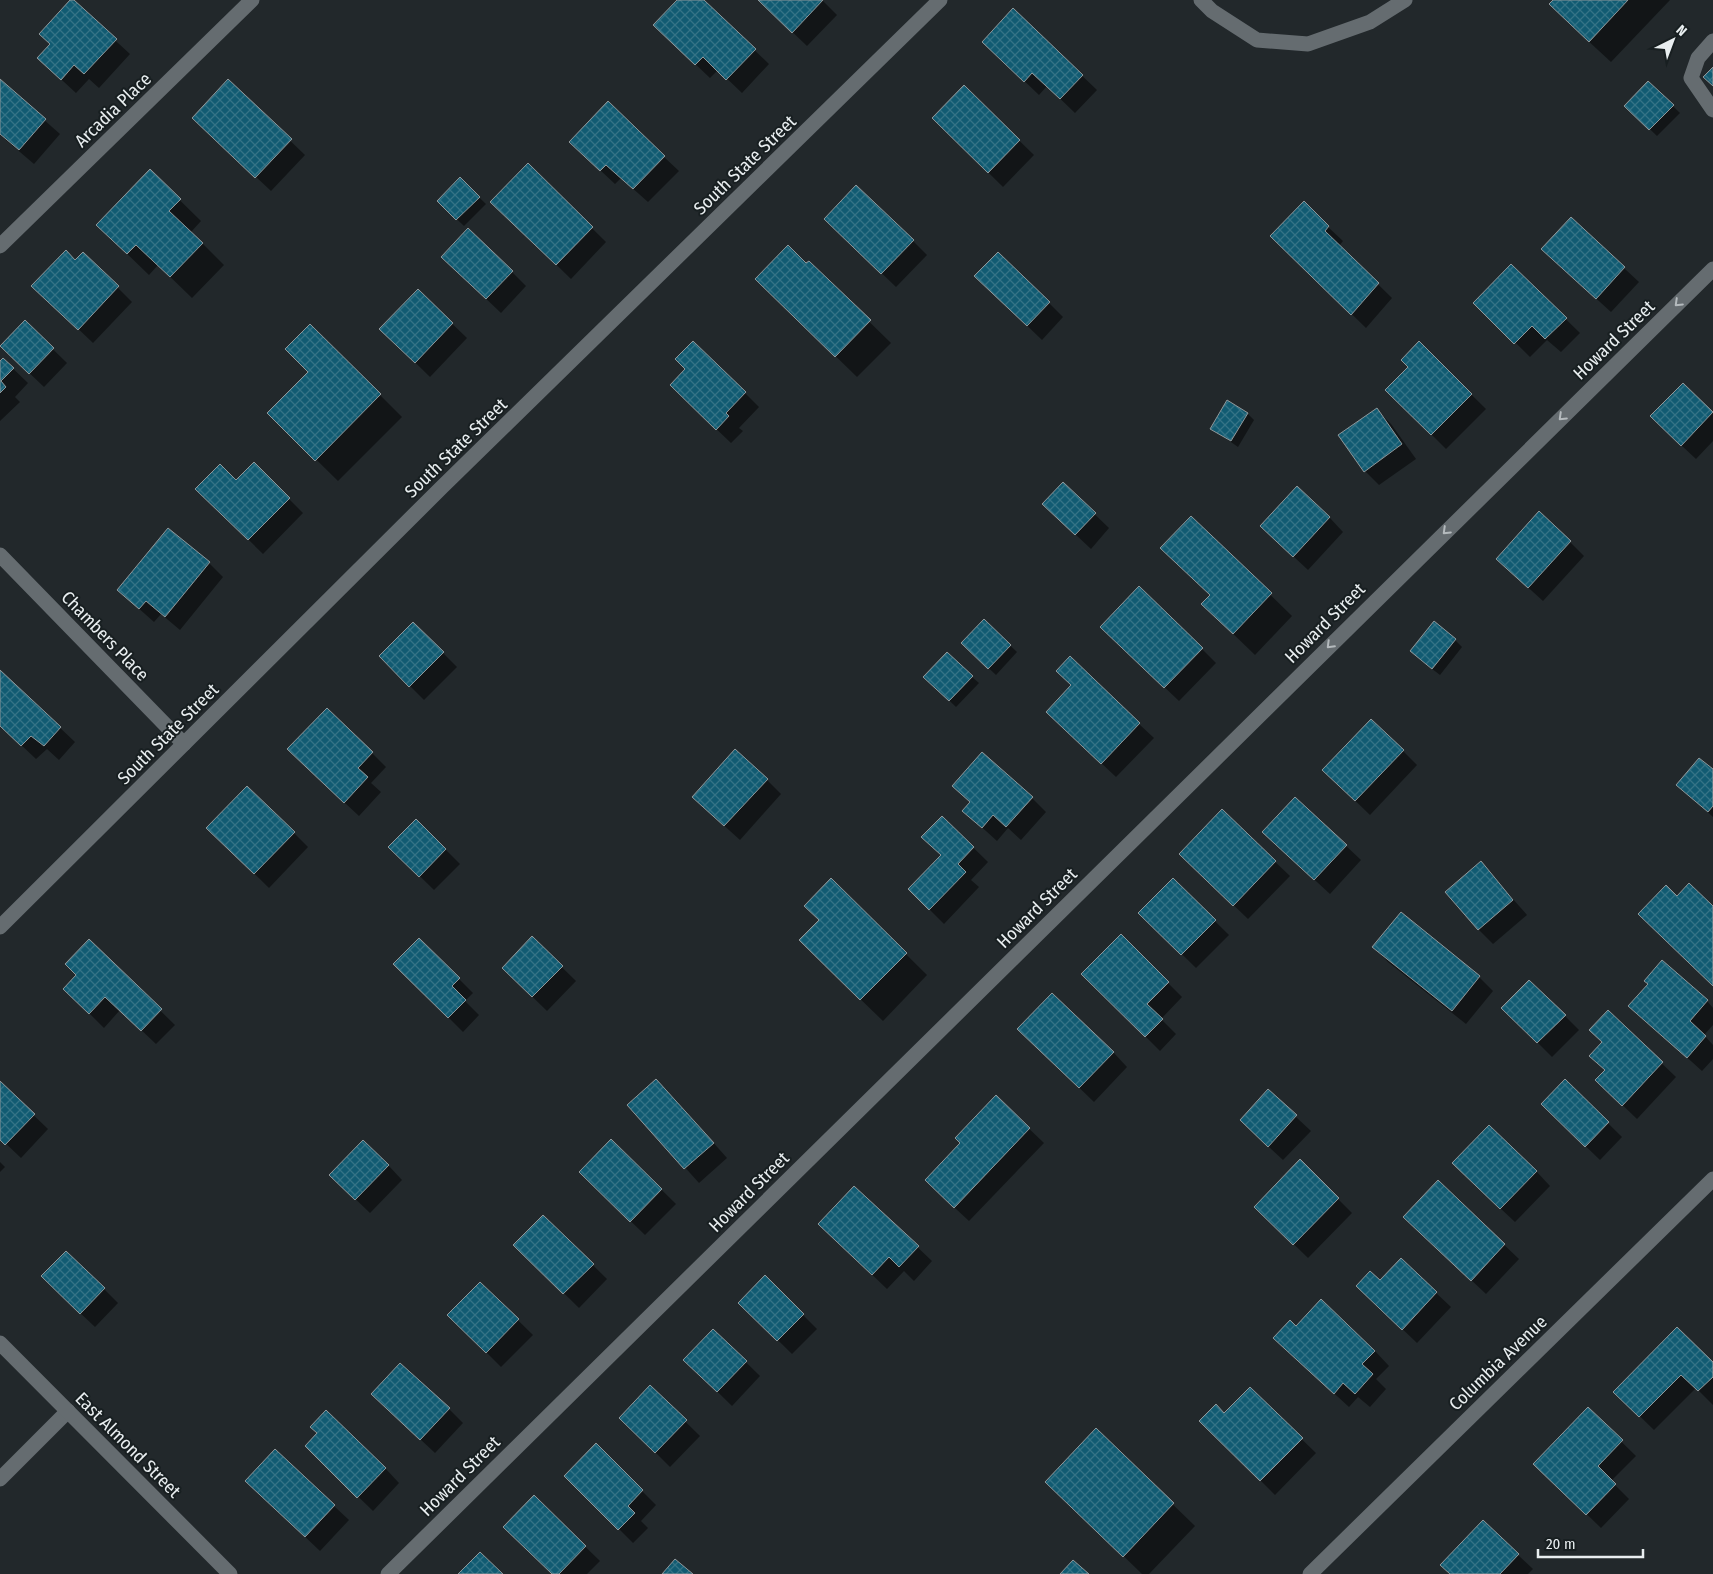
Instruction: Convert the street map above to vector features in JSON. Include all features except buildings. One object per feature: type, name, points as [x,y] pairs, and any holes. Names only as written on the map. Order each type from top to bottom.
[{"type":"street","name":"Arcadia Place","points":[[0,246],[252,0]]},
{"type":"street","name":"South State Street","points":[[0,926],[940,0]]},
{"type":"street","points":[[1202,0],[1212,11],[1257,40],[1308,44],[1370,22],[1405,0]]},
{"type":"street","points":[[1713,41],[1698,58],[1691,78],[1713,110]]},
{"type":"street","name":"Howard Street","points":[[388,1574],[1713,269]]},
{"type":"street","name":"Chambers Place","points":[[0,555],[184,744]]},
{"type":"street","name":"Columbia Avenue","points":[[1310,1574],[1713,1179]]},
{"type":"street","name":"East Almond Street","points":[[0,1343],[230,1574]]},
{"type":"street","points":[[0,1480],[68,1411]]}]
